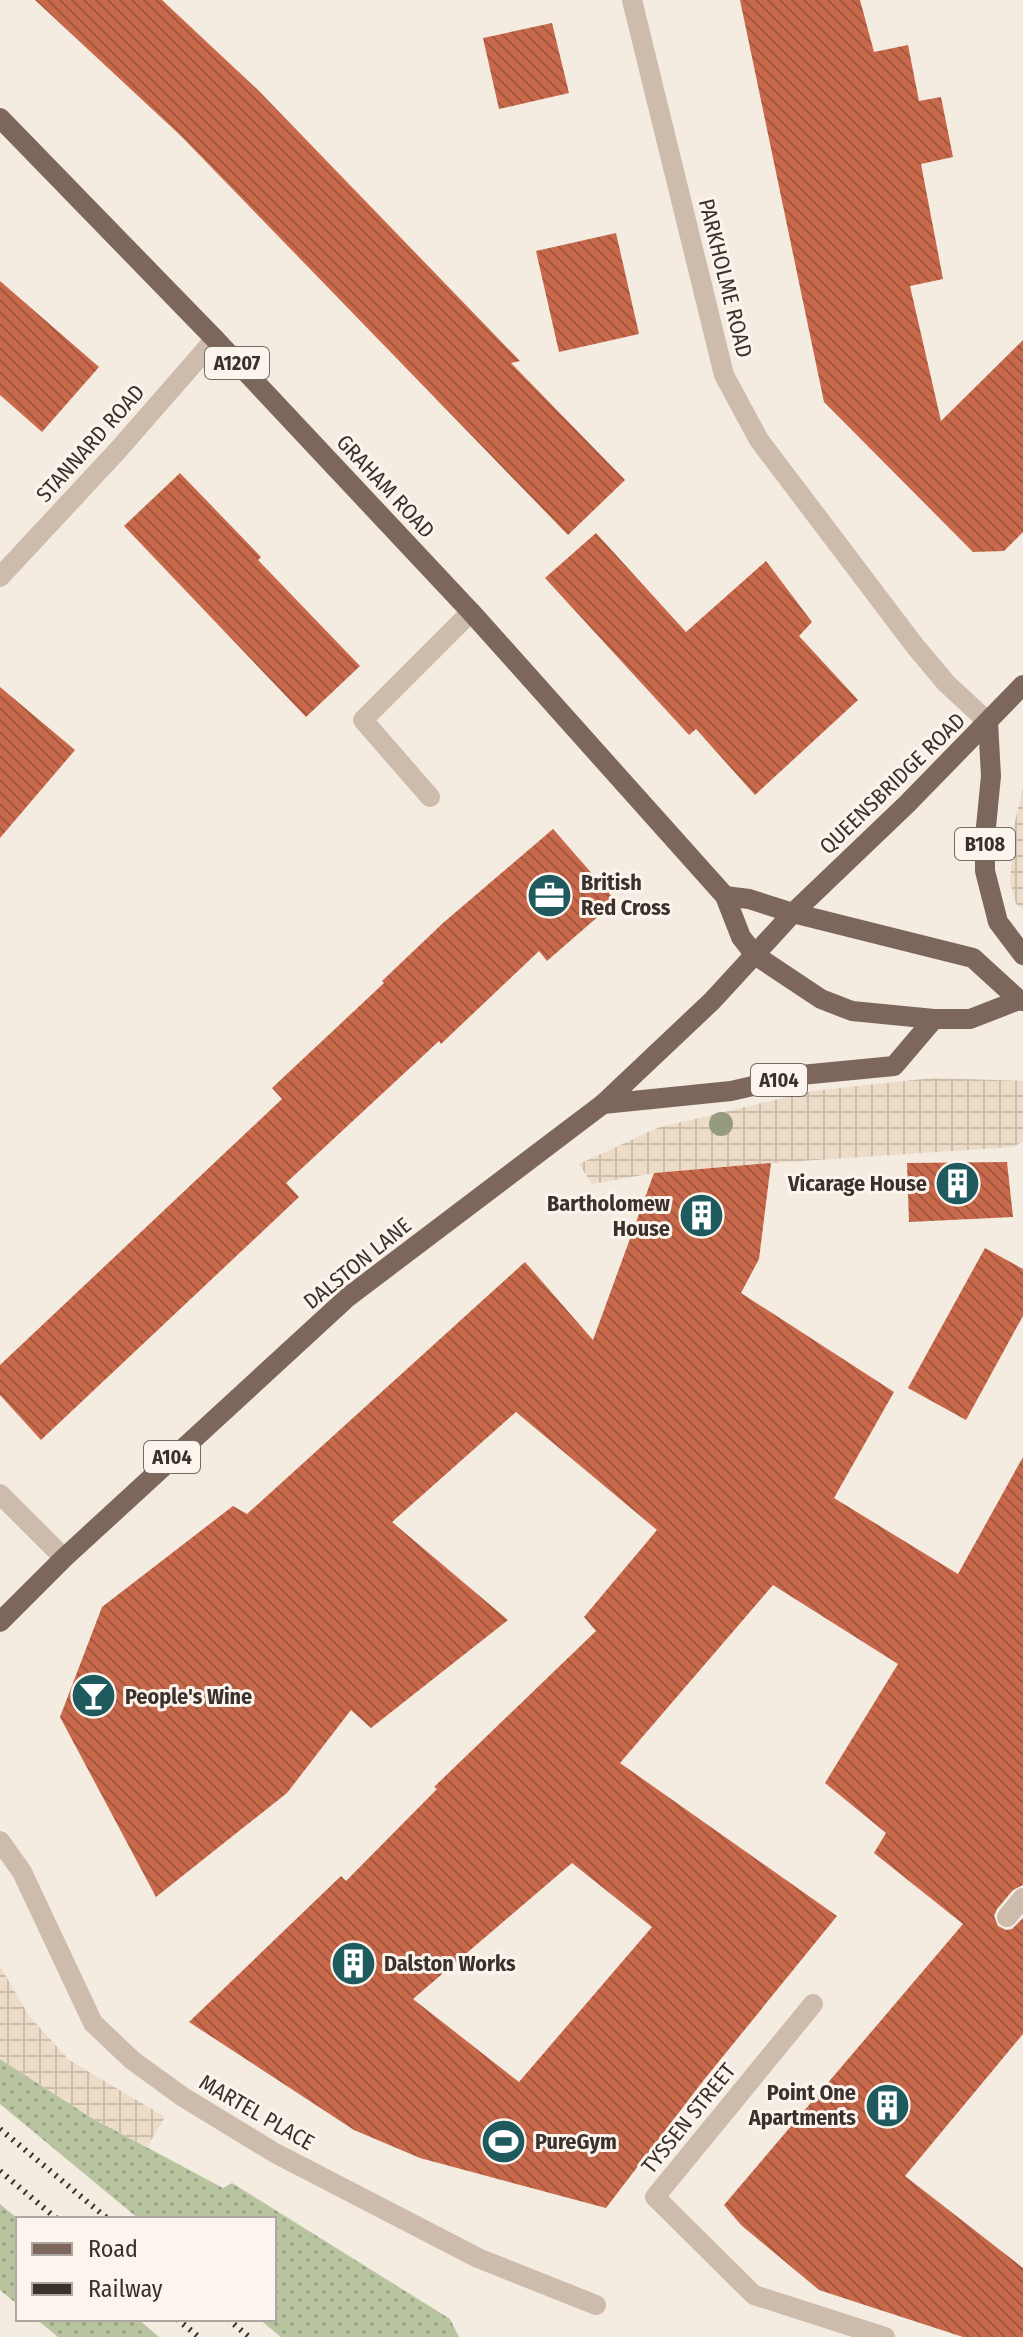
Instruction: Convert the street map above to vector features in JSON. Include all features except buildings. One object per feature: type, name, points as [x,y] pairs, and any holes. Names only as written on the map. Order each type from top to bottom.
[{"type":"main road","name":"GRAHAM ROAD","points":[[0,118],[215,339],[471,612],[725,896],[741,937],[755,955]]},
{"type":"main road","name":"QUEENSBRIDGE ROAD","points":[[793,913],[907,804],[1023,685]]},
{"type":"main road","name":"B108","points":[[988,722],[991,776],[985,871],[998,922],[1023,955]]},
{"type":"main road","points":[[725,896],[749,899],[973,958],[1021,1001],[970,1019],[934,1019],[852,1011],[821,999],[755,955]]},
{"type":"main road","name":"DALSTON LANE","points":[[0,1622],[64,1558],[348,1297],[603,1104],[712,1001],[793,913]]},
{"type":"main road","name":"A104","points":[[603,1104],[731,1091],[801,1075],[894,1066],[934,1019]]},
{"type":"street","name":"PARKHOLME ROAD","points":[[632,0],[724,375],[759,440],[915,646],[946,683],[988,722]]},
{"type":"street","name":"STANNARD ROAD","points":[[0,577],[119,449],[215,339]]},
{"type":"street","points":[[430,797],[363,720],[471,612]]},
{"type":"street","points":[[0,1494],[64,1558]]},
{"type":"street","name":"MARTEL PLACE","points":[[0,1841],[22,1872],[93,2023],[132,2060],[183,2097],[275,2153],[478,2258],[596,2305]]},
{"type":"street","points":[[1007,1917],[1023,1898]]},
{"type":"street","name":"TYSSEN STREET","points":[[813,2004],[655,2197],[754,2295],[885,2337]]},
{"type":"green space","points":[[0,2059],[92,2118],[223,2188],[232,2183],[450,2319],[459,2337],[281,2337],[261,2321],[276,2321],[276,2217],[137,2217],[0,2104]]},
{"type":"green space","points":[[0,2204],[16,2217],[16,2303],[0,2290]]},
{"type":"green space","points":[[38,2321],[140,2321],[159,2337],[58,2337]]},
{"type":"shaded area","points":[[1023,788],[1023,910],[1016,904],[1010,881],[1015,821]]},
{"type":"shaded area","points":[[933,1078],[1023,1081],[1023,1142],[1012,1147],[654,1173],[592,1184],[579,1164],[657,1128],[812,1091]]},
{"type":"shaded area","points":[[0,1966],[29,2016],[69,2060],[165,2117],[147,2147],[92,2118],[0,2059]]},
{"type":"railway","points":[[0,2129],[106,2217]]},
{"type":"railway","points":[[0,2171],[55,2217]]},
{"type":"railway","points":[[179,2321],[199,2337]]},
{"type":"railway","points":[[230,2321],[249,2337]]},
{"type":"place","name":"British Red Cross","points":[[550,895]]},
{"type":"place","name":"Vicarage House","points":[[958,1183]]},
{"type":"place","name":"Bartholomew House","points":[[701,1216]]},
{"type":"place","name":"People's Wine","points":[[94,1696]]},
{"type":"place","name":"Dalston Works","points":[[353,1963]]},
{"type":"place","name":"Point One Apartments","points":[[887,2105]]},
{"type":"place","name":"PureGym","points":[[504,2141]]}]
